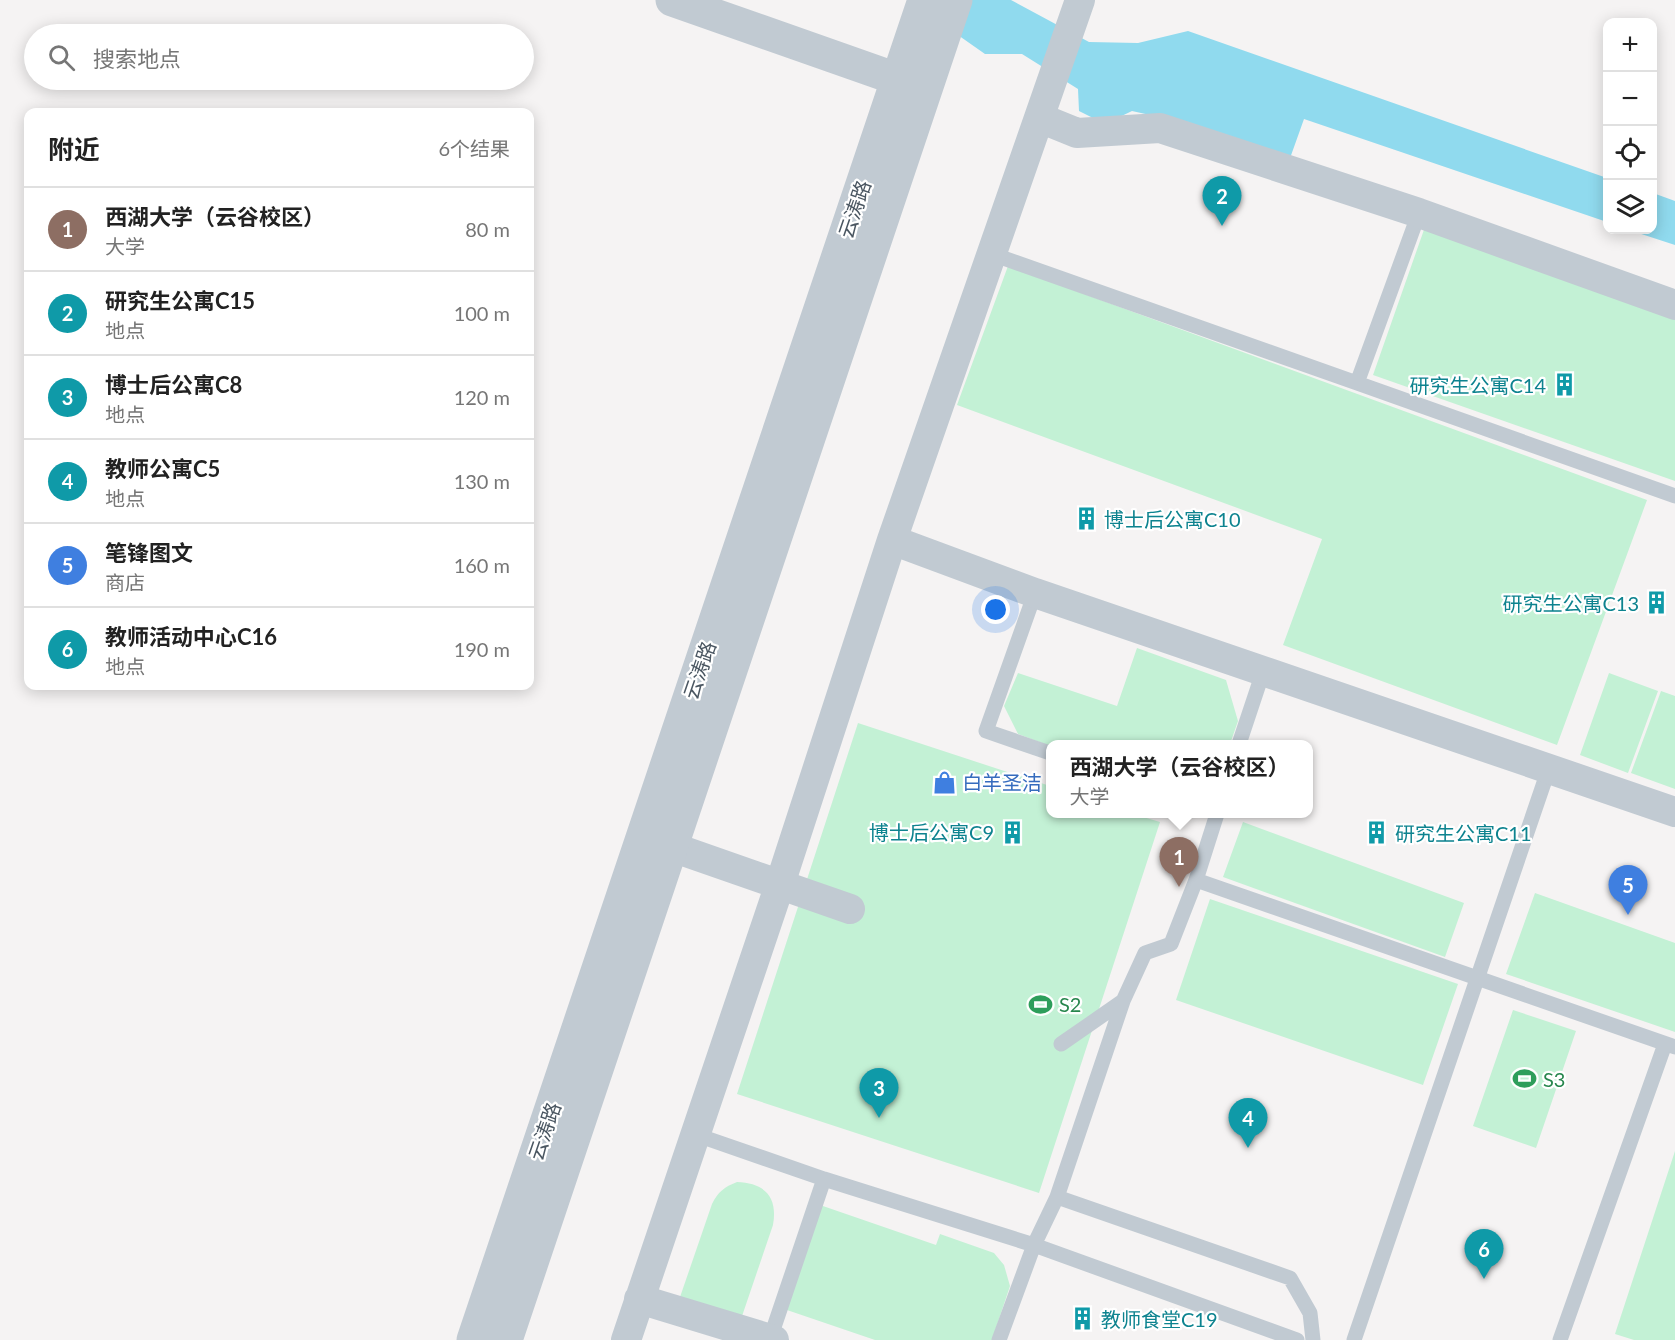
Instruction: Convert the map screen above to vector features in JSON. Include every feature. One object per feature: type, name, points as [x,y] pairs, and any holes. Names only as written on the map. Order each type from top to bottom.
[{"type":"street","points":[[672,0],[897,79]]},
{"type":"street","name":"云涛路","points":[[473,1340],[897,79],[929,18],[956,0]]},
{"type":"street","points":[[626,1340],[780,884],[892,540],[1080,0]]},
{"type":"street","name":"云涛路","points":[[506,1340],[672,847],[929,18]]},
{"type":"street","points":[[1044,108],[1077,133],[1160,128],[1419,213],[1675,305]]},
{"type":"street","points":[[892,540],[1263,672],[1675,812]]},
{"type":"street","points":[[672,847],[850,909]]},
{"type":"street","points":[[639,1299],[772,1339]]},
{"type":"lane","points":[[1357,383],[1419,213]]},
{"type":"lane","points":[[992,254],[1675,496]]},
{"type":"lane","points":[[1035,592],[986,731],[1046,752]]},
{"type":"lane","points":[[1240,740],[1263,672]]},
{"type":"lane","points":[[1354,1340],[1549,768]]},
{"type":"lane","points":[[999,1340],[1034,1245],[1057,1197],[1123,1001],[1145,953],[1171,944],[1196,880],[1215,818]]},
{"type":"lane","points":[[1196,880],[1670,1046],[1637,1119],[1560,1340]]},
{"type":"lane","points":[[1061,1044],[1123,1001]]},
{"type":"lane","points":[[1637,1119],[1651,1106]]},
{"type":"lane","points":[[694,1134],[824,1179],[1034,1245],[1297,1340]]},
{"type":"lane","points":[[772,1339],[824,1179]]},
{"type":"lane","points":[[1057,1197],[1290,1278],[1310,1313],[1313,1340]]},
{"type":"green space","points":[[1426,224],[1675,315],[1675,481],[1373,375]]},
{"type":"green space","points":[[1008,266],[1647,500],[1557,745],[1283,645],[1322,539],[957,405]]},
{"type":"green space","points":[[1137,648],[1226,680],[1238,721],[1231,740],[1046,740],[1046,744],[1018,734],[1004,706],[1018,673],[1117,706]]},
{"type":"green space","points":[[1609,673],[1658,691],[1628,773],[1580,755]]},
{"type":"green space","points":[[1661,691],[1675,696],[1675,789],[1631,773]]},
{"type":"green space","points":[[858,723],[1046,785],[1046,818],[1146,818],[1160,822],[1039,1193],[737,1094]]},
{"type":"green space","points":[[1243,822],[1464,903],[1445,957],[1223,877]]},
{"type":"green space","points":[[1535,893],[1675,943],[1675,1032],[1506,974]]},
{"type":"green space","points":[[1210,899],[1458,984],[1423,1085],[1176,1000]]},
{"type":"green space","name":"S3","points":[[1513,1010],[1576,1031],[1536,1148],[1473,1126]]},
{"type":"green space","points":[[1675,1151],[1675,1340],[1634,1340],[1615,1334]]},
{"type":"green space","points":[[737,1182],[755,1185],[767,1193],[771,1199],[774,1215],[773,1225],[740,1322],[679,1300],[712,1204],[722,1190]]},
{"type":"green space","points":[[820,1205],[936,1245],[940,1234],[994,1253],[1004,1265],[1010,1286],[992,1340],[875,1340],[784,1309]]},
{"type":"water","points":[[908,0],[1011,0],[1089,42],[1138,43],[1188,31],[1603,177],[1603,221],[1304,119],[1289,161],[1159,117],[1132,111],[1105,124],[1079,111],[1078,89],[1022,54],[985,54]]},
{"type":"water","points":[[1657,194],[1675,201],[1675,245],[1641,234],[1657,234]]},
{"type":"place","name":"研究生公寓C15","points":[[1222,226]]},
{"type":"place","name":"研究生公寓C14","points":[[1564,385]]},
{"type":"place","name":"博士后公寓C10","points":[[1086,519]]},
{"type":"place","name":"研究生公寓C13","points":[[1657,603]]},
{"type":"place","name":"白羊圣洁","points":[[944,782]]},
{"type":"place","name":"博士后公寓C9","points":[[1012,832]]},
{"type":"place","name":"研究生公寓C11","points":[[1377,833]]},
{"type":"place","name":"西湖大学（云谷校区）","points":[[1179,887]]},
{"type":"place","name":"笔锋图文","points":[[1628,915]]},
{"type":"place","name":"S2","points":[[1041,1004]]},
{"type":"place","name":"S3","points":[[1525,1079]]},
{"type":"place","name":"博士后公寓C8","points":[[879,1118]]},
{"type":"place","name":"教师公寓C5","points":[[1248,1148]]},
{"type":"place","name":"教师活动中心C16","points":[[1484,1279]]},
{"type":"place","name":"教师食堂C19","points":[[1083,1319]]}]
